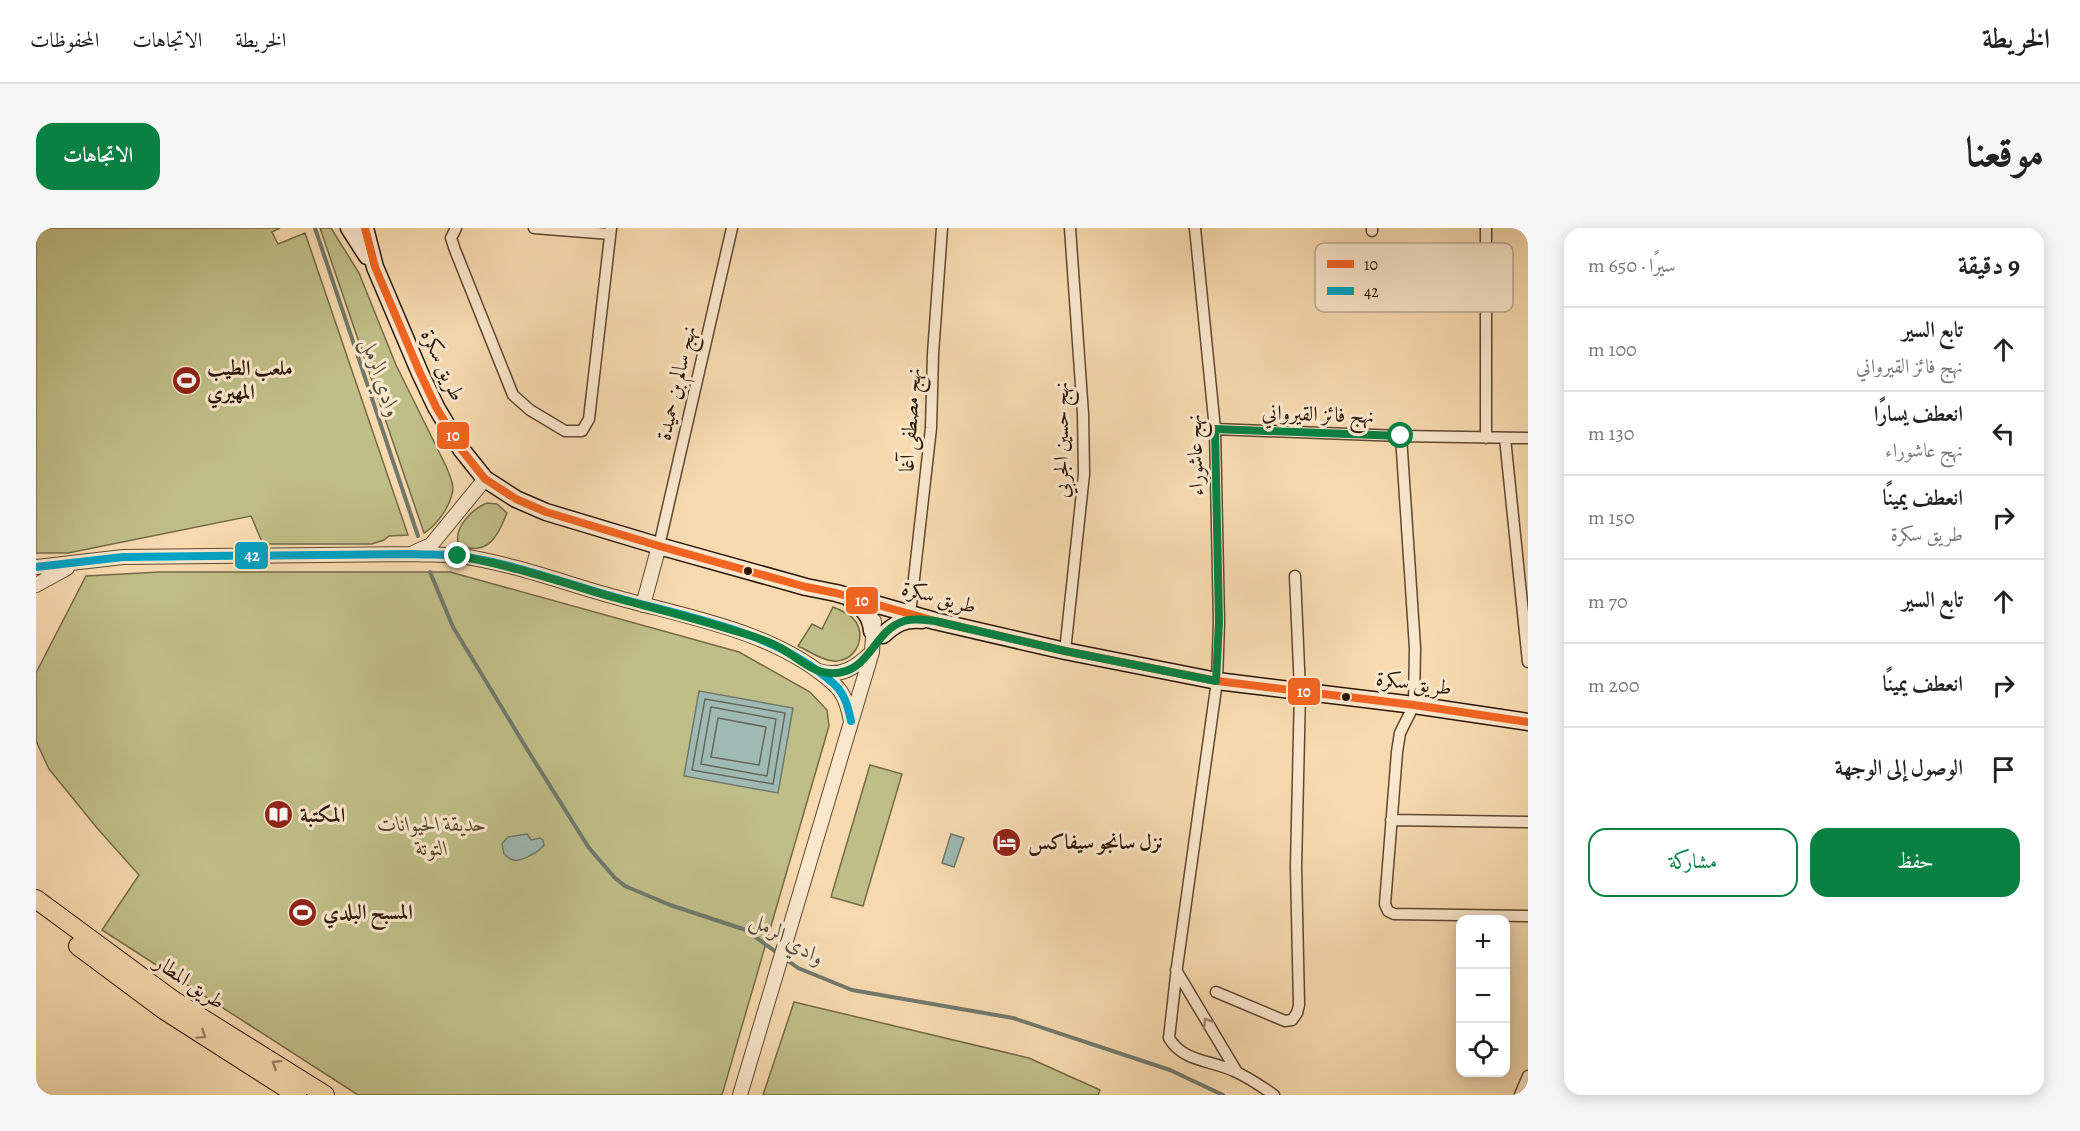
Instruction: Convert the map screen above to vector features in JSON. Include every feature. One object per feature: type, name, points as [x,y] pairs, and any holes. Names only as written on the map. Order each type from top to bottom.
[{"type":"main road","points":[[349,228],[375,267]]},
{"type":"main road","points":[[364,228],[375,267]]},
{"type":"main road","name":"طريق سكرة","points":[[375,267],[436,407],[466,458],[485,479],[516,498],[546,512],[806,587],[836,592],[935,621],[1065,651],[1216,681],[1414,705],[1528,722]]},
{"type":"main road","points":[[836,592],[859,604],[877,633],[904,621],[917,619],[935,621]]},
{"type":"main road","name":"طريق المطار","points":[[36,899],[173,1000],[325,1095]]},
{"type":"main road","name":"طريق المطار","points":[[36,914],[165,1010],[297,1095]]},
{"type":"street","points":[[456,228],[451,238],[455,250],[513,395],[530,411],[565,431],[582,431],[589,419],[611,231],[534,228]]},
{"type":"street","name":"نهج سالم بن حميدة","points":[[659,546],[732,228]]},
{"type":"street","name":"نهج مصطفى آغا","points":[[910,614],[931,428],[933,354],[942,228]]},
{"type":"street","name":"نهج حسين الجربي","points":[[1065,651],[1084,474],[1083,414],[1071,228]]},
{"type":"street","name":"نهج عاشوراء","points":[[1195,228],[1215,429],[1219,622],[1216,681],[1176,970],[1169,1038],[1174,1047],[1189,1057],[1237,1072]]},
{"type":"street","points":[[1486,312],[1486,438]]},
{"type":"street","name":"نهج فائز القيرواني","points":[[1215,429],[1528,438]]},
{"type":"street","points":[[1401,436],[1414,648],[1414,705],[1400,733],[1385,904],[1388,911],[1394,914],[1528,916]]},
{"type":"street","points":[[1505,438],[1528,662]]},
{"type":"street","points":[[411,554],[431,545],[485,479]]},
{"type":"street","points":[[446,527],[448,544],[458,556]]},
{"type":"street","points":[[643,605],[659,546]]},
{"type":"street","points":[[36,567],[123,557],[411,554],[458,556],[512,567],[735,631],[779,647],[836,685],[844,695],[851,721]]},
{"type":"street","points":[[36,585],[82,561]]},
{"type":"street","points":[[1216,992],[1285,1021],[1292,1020],[1299,1005],[1296,867],[1300,691],[1295,576]]},
{"type":"street","points":[[740,1095],[884,606]]},
{"type":"street","points":[[815,669],[827,673],[840,673],[852,669],[872,652]]},
{"type":"street","points":[[1391,820],[1528,822]]},
{"type":"street","points":[[1176,970],[1237,1072],[1274,1095]]},
{"type":"street","points":[[1520,1095],[1528,1076]]},
{"type":"green space","name":"ملعب الطيب المهيري","points":[[36,228],[280,228],[272,232],[278,244],[305,233],[408,535],[389,536],[372,544],[263,544],[251,516],[68,553],[36,553]]},
{"type":"green space","points":[[320,228],[331,228],[359,273],[396,365],[451,480],[453,491],[445,511],[424,533]]},
{"type":"green space","points":[[487,503],[497,504],[507,513],[496,536],[485,546],[477,548],[459,545],[458,532],[465,520],[476,509]]},
{"type":"green space","name":"حديقة الحيوانات التوتة","points":[[160,572],[450,572],[739,652],[810,692],[827,710],[829,726],[722,1095],[358,1095],[102,930],[139,875],[49,769],[36,741],[36,673],[86,576]]},
{"type":"green space","points":[[833,607],[852,617],[860,636],[859,643],[852,654],[840,661],[824,659],[798,646],[812,624],[822,629]]},
{"type":"green space","points":[[870,765],[902,774],[863,906],[831,897]]},
{"type":"green space","points":[[794,1002],[1029,1058],[1100,1090],[1098,1095],[763,1095]]},
{"type":"water","points":[[699,691],[793,708],[778,793],[684,776]]},
{"type":"water","points":[[527,834],[531,840],[540,838],[543,840],[542,848],[525,858],[516,860],[504,854],[502,844],[508,837]]},
{"type":"water","points":[[951,834],[964,838],[954,867],[942,863]]},
{"type":"waterway","name":"وادي الرمل","points":[[315,228],[418,536]]},
{"type":"waterway","name":"وادي الرمل","points":[[430,572],[453,627],[530,754],[589,848],[625,886],[670,905],[746,930],[798,968],[852,990],[1013,1018],[1170,1070],[1223,1095]]},
{"type":"transit line","name":"10","points":[[365,228],[375,267],[420,373],[436,407],[461,449],[485,479],[516,499],[546,512],[806,587],[836,593],[935,621],[1065,651],[1217,681],[1414,705],[1528,722]]},
{"type":"transit line","name":"42","points":[[36,567],[123,557],[411,554],[455,555],[481,559],[730,628],[759,639],[811,666],[834,684],[843,696],[851,721]]},
{"type":"place","name":"ملعب الطيب المهيري","points":[[186,380]]},
{"type":"place","name":"المكتبة","points":[[279,815]]},
{"type":"place","name":"نزل سانجو سيفاكس","points":[[1007,842]]},
{"type":"place","name":"المسبح البلدي","points":[[302,912]]},
{"type":"route","points":[[458,556],[543,575],[735,631],[779,647],[815,669],[827,673],[840,673],[852,669],[872,652],[882,635],[892,626],[917,619],[1216,681],[1219,622],[1215,429],[1401,436]]}]
